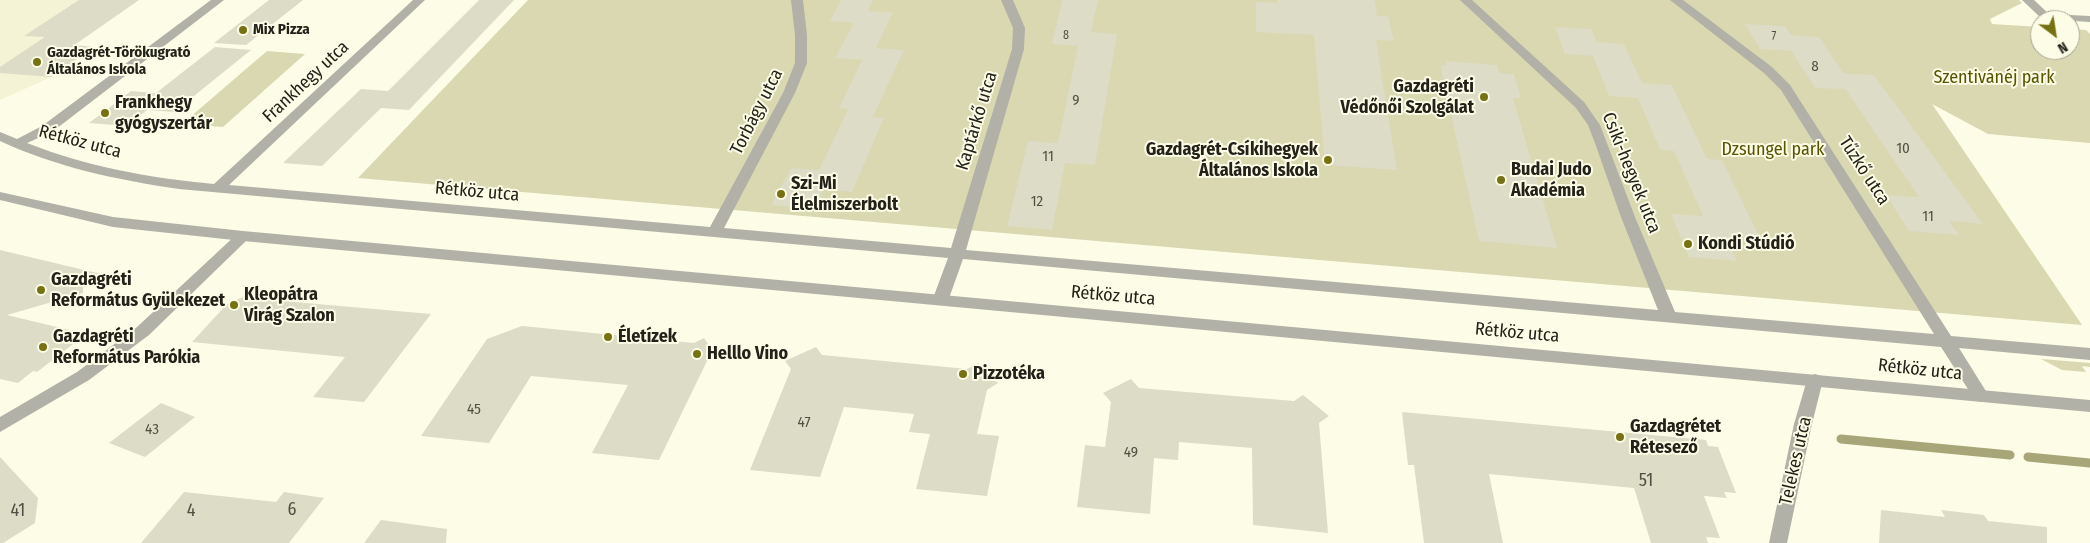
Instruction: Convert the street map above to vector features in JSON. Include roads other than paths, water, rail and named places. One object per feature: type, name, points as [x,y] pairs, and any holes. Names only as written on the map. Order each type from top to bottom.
[{"type":"street","points":[[16,144],[47,128],[218,0]]},
{"type":"street","name":"Frankhegy utca","points":[[217,189],[419,0]]},
{"type":"street","name":"Torbágy utca","points":[[714,233],[790,93],[801,63],[801,35],[797,0]]},
{"type":"street","name":"Kaptárkő utca","points":[[957,254],[1018,49],[1019,28],[1008,0]]},
{"type":"street","name":"Csiki-hegyek utca","points":[[1466,0],[1580,105],[1594,125],[1628,217],[1669,317]]},
{"type":"street","name":"Tűzkő utca","points":[[1676,0],[1768,70],[1786,88],[1981,396]]},
{"type":"street","points":[[2028,0],[2046,17],[2090,19]]},
{"type":"street","name":"Rétköz utca","points":[[0,136],[16,144],[98,169],[173,184],[217,189],[2090,354]]},
{"type":"street","name":"Rétköz utca","points":[[0,196],[113,222],[243,236],[2090,406]]},
{"type":"street","points":[[0,425],[83,376],[143,331],[243,236]]},
{"type":"street","points":[[940,301],[957,254]]},
{"type":"street","name":"Telekes utca","points":[[1778,543],[1803,424],[1816,380]]},
{"type":"waterway","points":[[1841,439],[2010,455]]},
{"type":"waterway","points":[[2028,457],[2090,463]]},
{"type":"place","name":"Mix Pizza","points":[[243,30]]},
{"type":"place","name":"Gazdagrét-Törökugrató Általános Iskola","points":[[37,62]]},
{"type":"place","name":"Gazdagréti Védőnői Szolgálat","points":[[1484,97]]},
{"type":"place","name":"Frankhegy gyógyszertár","points":[[105,113]]},
{"type":"place","name":"Gazdagrét-Csíkihegyek Általános Iskola","points":[[1328,160]]},
{"type":"place","name":"Budai Judo Akadémia","points":[[1501,180]]},
{"type":"place","name":"Szi-Mi Élelmiszerbolt","points":[[781,194]]},
{"type":"place","name":"Kondi Stúdió","points":[[1688,244]]},
{"type":"place","name":"Gazdagréti Református Gyülekezet","points":[[41,290]]},
{"type":"place","name":"Kleopátra Virág Szalon","points":[[234,305]]},
{"type":"place","name":"Életízek","points":[[608,337]]},
{"type":"place","name":"Gazdagréti Református Parókia","points":[[43,347]]},
{"type":"place","name":"Helllo Vino","points":[[697,354]]},
{"type":"place","name":"Pizzotéka","points":[[963,374]]},
{"type":"place","name":"Gazdagrétet Rétesező","points":[[1620,437]]},
{"type":"park label","name":"Szentivánéj park","points":[[1994,78]]},
{"type":"park label","name":"Dzsungel park","points":[[1773,150]]}]
